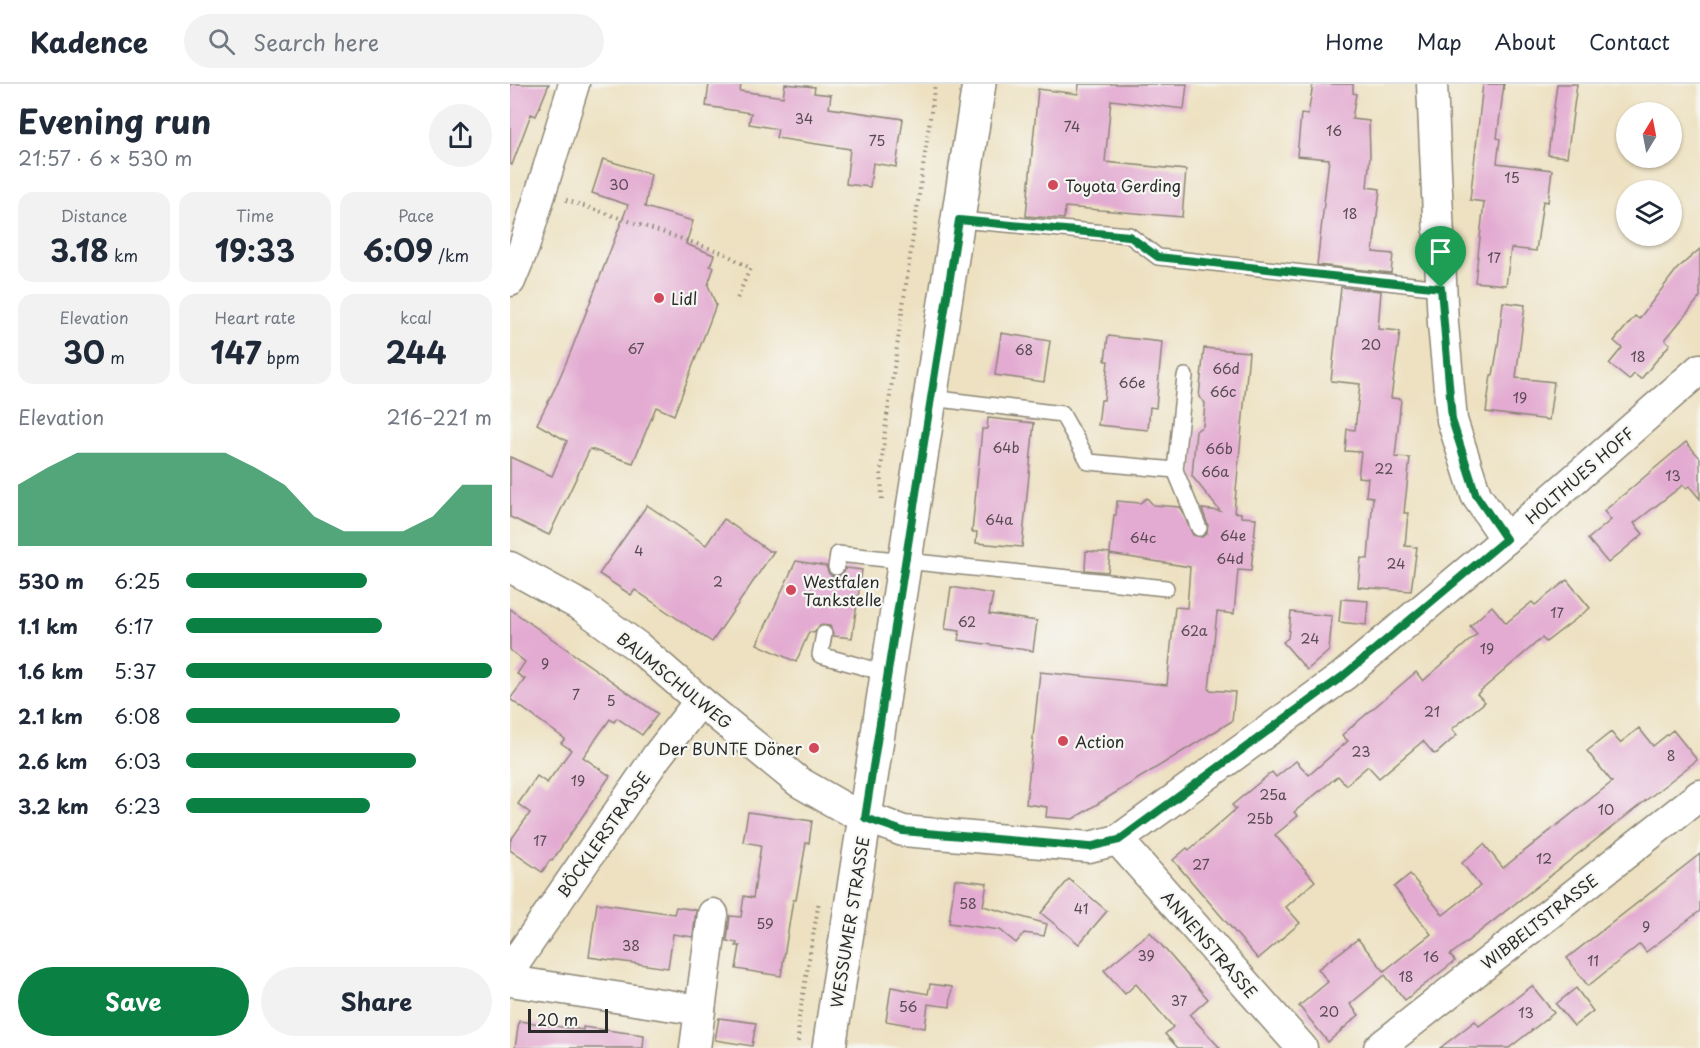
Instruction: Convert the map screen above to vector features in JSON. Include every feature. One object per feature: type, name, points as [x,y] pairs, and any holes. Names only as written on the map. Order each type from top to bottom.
[{"type":"street","points":[[510,281],[517,244],[541,192],[574,84]]},
{"type":"street","name":"WESSUMER STRASSE","points":[[829,1048],[979,84]]},
{"type":"street","points":[[1432,84],[1441,288],[1452,420],[1476,495],[1506,539]]},
{"type":"street","name":"HOLTHUES HOFF","points":[[865,818],[903,831],[1089,847],[1119,840],[1343,676],[1506,539],[1700,369]]},
{"type":"street","name":"BAUMSCHULWEG","points":[[510,567],[583,607],[638,647],[799,782],[865,818]]},
{"type":"street","name":"BÖCKLERSTRASSE","points":[[510,970],[657,756],[700,701]]},
{"type":"street","name":"WIBBELTSTRASSE","points":[[1379,1048],[1700,795]]},
{"type":"street","name":"ANNENSTRASSE","points":[[1119,840],[1302,1048]]},
{"type":"street","points":[[695,1048],[713,915]]},
{"type":"street","points":[[510,981],[700,1010]]},
{"type":"lane","points":[[959,220],[1129,236],[1158,257],[1441,288]]},
{"type":"lane","points":[[1185,376],[1175,470],[1199,528]]},
{"type":"lane","points":[[931,398],[1062,414],[1089,462],[1175,470]]},
{"type":"lane","points":[[836,567],[838,554],[1167,588]]},
{"type":"lane","points":[[824,634],[820,655],[888,674]]},
{"type":"path","points":[[541,192],[724,253],[750,268],[737,298]]},
{"type":"building","points":[[510,84],[549,84],[536,116],[531,114],[512,165],[510,164]]},
{"type":"building","points":[[709,84],[741,84],[740,91],[783,97],[785,84],[815,87],[814,93],[831,95],[829,108],[903,119],[896,167],[873,163],[870,187],[846,184],[850,149],[776,138],[778,129],[749,124],[751,113],[706,106]]},
{"type":"building","points":[[1079,84],[1187,84],[1184,109],[1111,100],[1105,162],[1186,170],[1182,217],[1065,207],[1064,219],[1026,216],[1038,89],[1078,94]]},
{"type":"building","points":[[1313,84],[1353,84],[1353,93],[1356,94],[1352,119],[1369,121],[1370,156],[1367,187],[1380,189],[1373,252],[1393,254],[1391,273],[1317,265],[1329,159],[1297,156],[1301,114],[1308,115]]},
{"type":"building","points":[[1483,84],[1504,84],[1497,138],[1500,139],[1497,163],[1552,170],[1548,202],[1543,201],[1536,251],[1511,248],[1506,285],[1475,282],[1484,202],[1470,200]]},
{"type":"building","points":[[1557,84],[1577,84],[1567,157],[1548,155]]},
{"type":"building","points":[[603,159],[651,174],[645,207],[693,221],[686,244],[714,255],[710,266],[714,267],[708,285],[716,305],[674,415],[656,407],[633,463],[590,449],[549,535],[510,517],[510,457],[552,476],[567,441],[537,424],[571,351],[628,205],[592,193]]},
{"type":"building","points":[[1700,249],[1700,297],[1665,340],[1670,344],[1641,379],[1634,374],[1629,380],[1609,364],[1622,348],[1614,341],[1635,316],[1639,319],[1677,269]]},
{"type":"building","points":[[1341,287],[1381,291],[1378,329],[1400,331],[1391,398],[1401,399],[1395,457],[1410,458],[1404,513],[1408,513],[1405,546],[1417,547],[1411,591],[1358,587],[1361,558],[1368,559],[1373,497],[1366,496],[1368,478],[1358,477],[1361,452],[1345,451],[1347,429],[1355,430],[1360,384],[1331,381]]},
{"type":"building","points":[[1503,302],[1525,305],[1516,378],[1554,382],[1549,420],[1486,412]]},
{"type":"building","points":[[1001,333],[1050,341],[1044,382],[995,375]]},
{"type":"building","points":[[1108,336],[1162,342],[1156,408],[1150,407],[1148,430],[1098,425],[1101,400],[1104,400]]},
{"type":"building","points":[[1204,348],[1249,352],[1234,512],[1241,513],[1241,517],[1256,518],[1251,571],[1238,570],[1234,614],[1217,612],[1209,690],[1235,692],[1232,721],[1073,819],[1046,817],[1047,807],[1026,804],[1040,672],[1167,685],[1175,607],[1187,608],[1190,567],[1110,554],[1108,572],[1085,570],[1086,551],[1110,553],[1117,501],[1140,503],[1147,498],[1153,505],[1180,507],[1193,535],[1202,537],[1207,533],[1208,525],[1202,509],[1220,511],[1192,476],[1196,431],[1203,426],[1205,403],[1199,397]]},
{"type":"building","points":[[988,418],[1034,423],[1022,547],[976,543],[977,532],[972,532],[982,429],[987,429]]},
{"type":"building","points":[[1686,442],[1700,458],[1700,499],[1689,486],[1686,488],[1683,485],[1634,523],[1643,534],[1608,563],[1588,539],[1611,520],[1604,511]]},
{"type":"building","points":[[647,505],[706,545],[724,519],[769,551],[774,551],[712,642],[635,590],[631,595],[599,574]]},
{"type":"building","points":[[796,561],[826,566],[829,574],[835,577],[843,574],[846,568],[862,570],[852,638],[834,636],[830,626],[820,625],[814,633],[809,632],[796,662],[757,644]]},
{"type":"building","points":[[1567,580],[1590,608],[1546,642],[1542,638],[1477,694],[1485,702],[1452,729],[1457,735],[1437,753],[1434,754],[1423,741],[1379,778],[1368,766],[1346,785],[1338,776],[1294,812],[1298,816],[1275,835],[1315,881],[1286,907],[1300,923],[1258,959],[1173,860],[1187,848],[1189,850],[1236,809],[1232,805],[1272,772],[1276,777],[1296,761],[1309,775],[1348,741],[1342,735],[1416,672],[1423,681],[1477,634],[1470,626],[1492,606],[1506,623],[1532,602],[1535,605]]},
{"type":"building","points":[[951,587],[993,594],[989,614],[1037,621],[1033,651],[958,640],[960,631],[945,629]]},
{"type":"building","points":[[1341,599],[1368,601],[1366,625],[1339,622]]},
{"type":"building","points":[[510,609],[658,714],[642,735],[617,718],[614,722],[610,719],[583,757],[610,776],[552,861],[550,860],[542,872],[510,850],[510,841],[530,813],[518,804],[537,776],[547,783],[571,750],[561,743],[565,739],[510,699],[525,679],[517,674],[525,662],[510,650]]},
{"type":"building","points":[[1291,612],[1332,616],[1329,651],[1307,670],[1283,642],[1288,638]]},
{"type":"building","points":[[1639,728],[1653,746],[1673,730],[1697,760],[1450,955],[1455,961],[1405,1000],[1385,975],[1350,1004],[1359,1015],[1328,1042],[1299,1006],[1328,982],[1318,969],[1358,939],[1384,971],[1431,934],[1394,887],[1410,874],[1443,915],[1480,886],[1462,863],[1484,844],[1503,868],[1612,782],[1587,751],[1611,732],[1620,743]]},
{"type":"building","points":[[748,812],[812,821],[796,900],[793,900],[781,976],[736,969],[740,946],[727,941],[730,916],[741,917],[744,896],[753,898],[761,845],[743,842]]},
{"type":"building","points":[[1700,854],[1700,911],[1646,952],[1640,944],[1588,986],[1567,958]]},
{"type":"building","points":[[955,879],[987,883],[983,906],[1047,924],[1044,936],[1024,933],[1016,943],[1000,930],[949,923]]},
{"type":"building","points":[[1069,879],[1107,911],[1079,944],[1041,913]]},
{"type":"building","points":[[597,903],[674,914],[676,907],[696,910],[693,937],[673,934],[668,968],[589,957]]},
{"type":"building","points":[[1150,932],[1208,999],[1190,1015],[1220,1048],[1178,1048],[1165,1034],[1173,1027],[1136,984],[1125,994],[1104,970]]},
{"type":"building","points":[[930,984],[952,987],[950,1007],[928,1004],[925,1028],[886,1021],[891,987],[928,994]]},
{"type":"building","points":[[1532,986],[1554,1013],[1509,1048],[1440,1048],[1475,1021],[1479,1026]]},
{"type":"building","points":[[1576,988],[1593,1011],[1574,1026],[1556,1004]]},
{"type":"building","points":[[719,1018],[756,1023],[752,1046],[715,1040]]},
{"type":"building","points":[[519,1021],[583,1030],[583,1027],[644,1035],[643,1048],[515,1048]]},
{"type":"place","name":"Toyota Gerding","points":[[1053,185]]},
{"type":"place","name":"Lidl","points":[[659,298]]},
{"type":"place","name":"Westfalen Tankstelle","points":[[791,590]]},
{"type":"place","name":"Action","points":[[1063,741]]},
{"type":"place","name":"Der BUNTE Döner","points":[[814,748]]},
{"type":"route","points":[[959,220],[1129,236],[1158,257],[1441,288],[1452,420],[1476,495],[1506,539],[1343,676],[1119,840],[1089,847],[903,831],[865,818],[959,220]]}]
